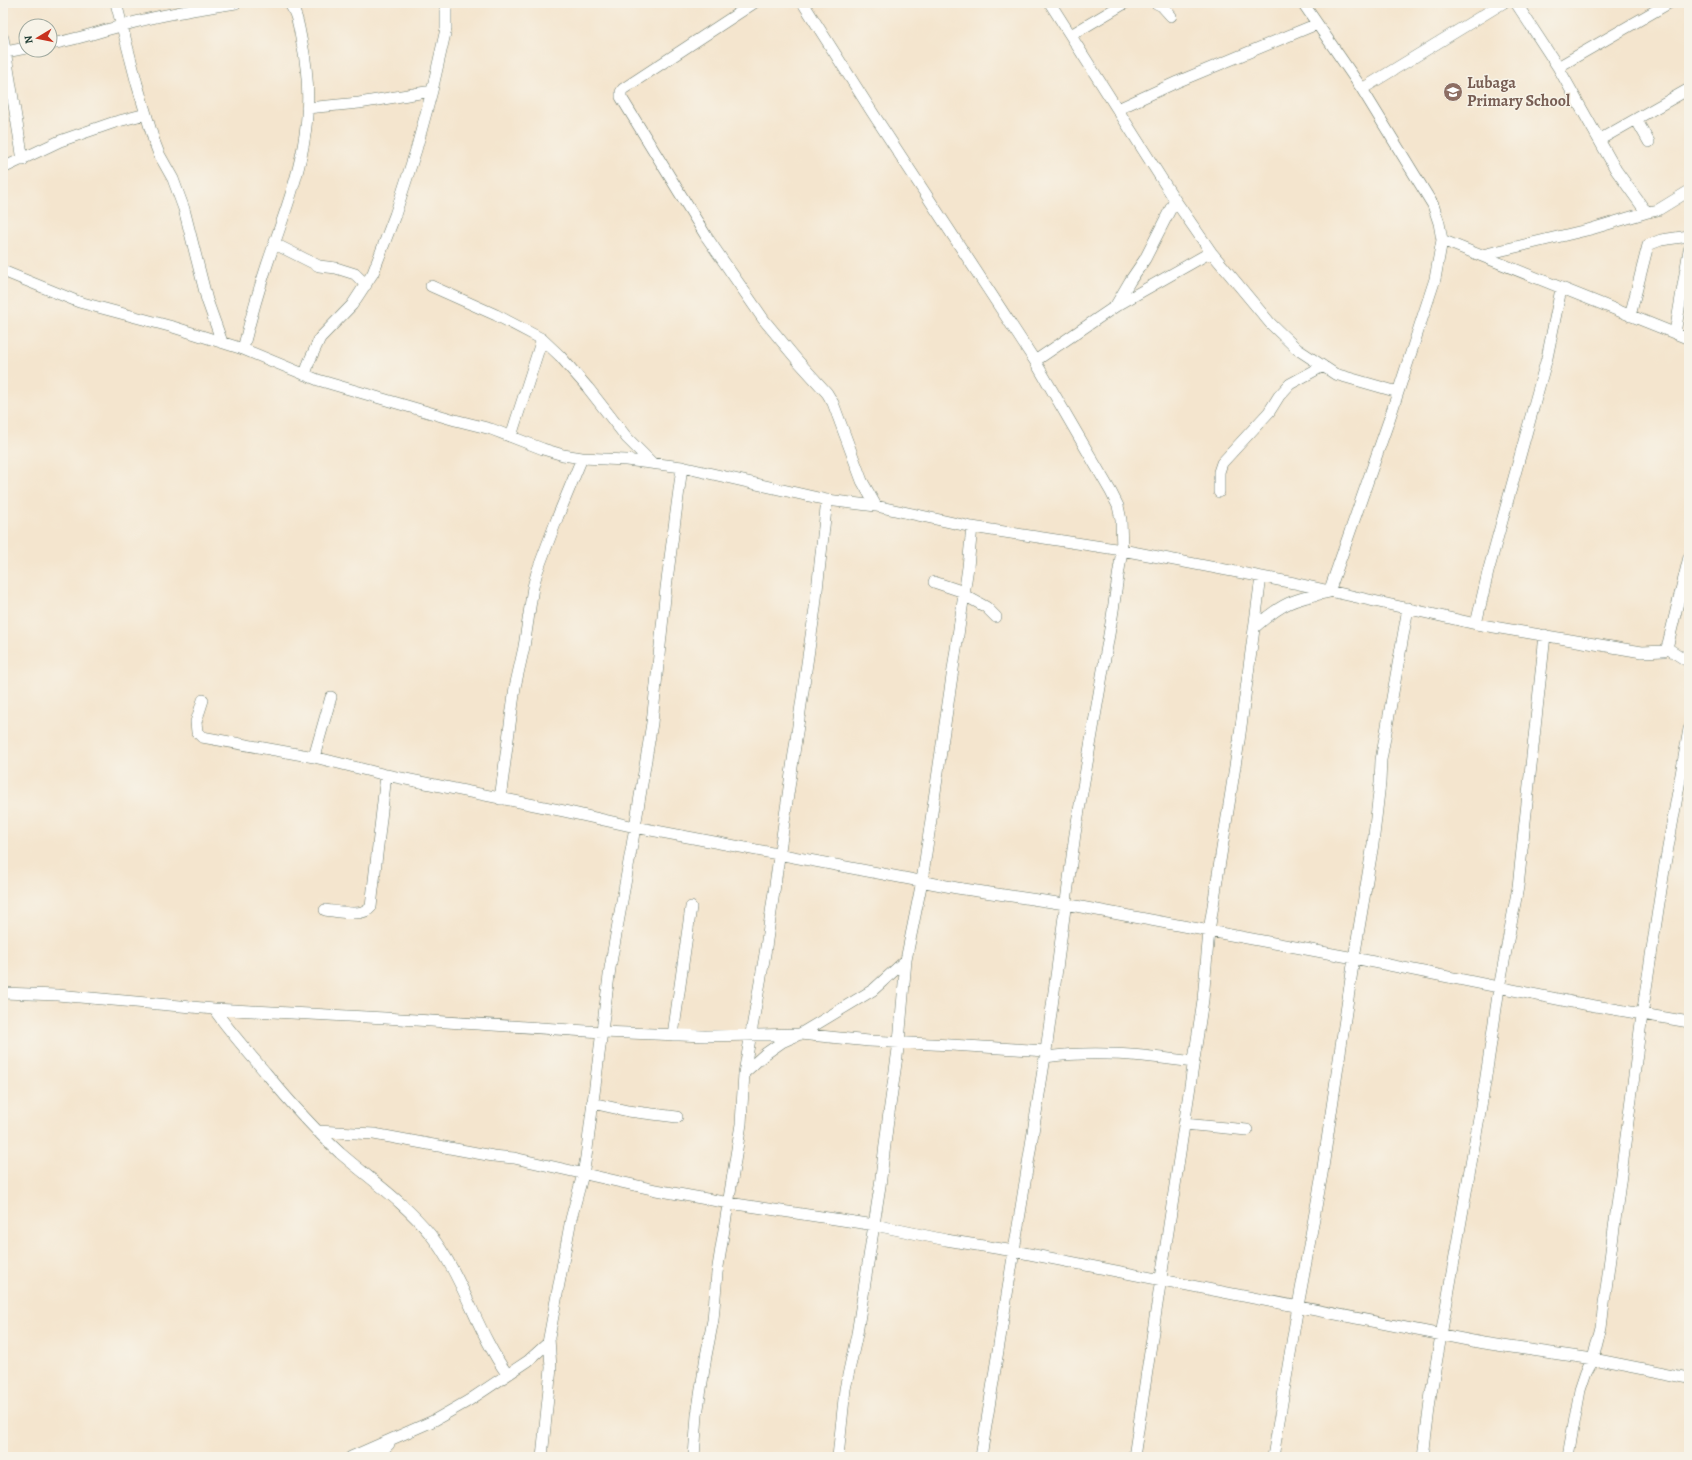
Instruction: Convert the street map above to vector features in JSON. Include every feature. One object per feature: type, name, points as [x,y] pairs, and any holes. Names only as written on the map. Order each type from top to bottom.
[{"type":"street","points":[[116,3],[146,114],[159,154],[173,179],[184,209],[207,300],[222,342]]},
{"type":"street","points":[[58,43],[78,39],[122,25],[201,8],[236,3]]},
{"type":"street","points":[[243,349],[267,265],[300,165],[306,126],[307,80],[303,48],[295,13],[289,3]]},
{"type":"street","points":[[446,3],[446,29]]},
{"type":"street","points":[[306,375],[311,358],[320,338],[352,305],[373,273],[395,215],[416,150],[432,91],[446,29],[454,3]]},
{"type":"street","points":[[754,3],[623,89],[621,92],[621,97],[706,236],[764,320],[798,361],[828,393],[862,481],[876,506]]},
{"type":"street","points":[[803,3],[872,112],[1035,361],[1112,492],[1118,506],[1121,520],[1122,550],[1111,624],[1075,834],[1045,1054],[981,1457]]},
{"type":"street","points":[[1050,3],[1175,200],[1211,252],[1270,323],[1297,349],[1335,374],[1398,392]]},
{"type":"street","points":[[1071,35],[1125,3]]},
{"type":"street","points":[[1156,3],[1171,16]]},
{"type":"street","points":[[1303,3],[1362,89],[1433,206],[1439,223],[1442,240],[1435,279],[1389,420],[1329,592]]},
{"type":"street","points":[[1362,89],[1503,3]]},
{"type":"street","points":[[1516,3],[1558,67],[1620,175],[1644,209],[1648,212]]},
{"type":"street","points":[[1558,67],[1669,3]]},
{"type":"street","points":[[1118,109],[1177,82],[1317,24]]},
{"type":"street","points":[[3,38],[23,160]]},
{"type":"street","points":[[6,52],[18,50]]},
{"type":"street","points":[[1599,140],[1689,89]]},
{"type":"street","points":[[307,108],[359,103],[432,91]]},
{"type":"street","points":[[3,168],[23,160],[60,141],[115,122],[146,114]]},
{"type":"street","points":[[1636,119],[1649,142]]},
{"type":"street","points":[[1482,255],[1591,229],[1658,210],[1689,191]]},
{"type":"street","points":[[1116,306],[1130,281],[1145,259],[1175,200]]},
{"type":"street","points":[[1630,316],[1648,246],[1661,240],[1689,236]]},
{"type":"street","points":[[1442,240],[1482,255],[1561,289],[1689,339]]},
{"type":"street","points":[[275,244],[318,266],[336,268],[355,274],[366,285]]},
{"type":"street","points":[[1675,333],[1689,250]]},
{"type":"street","points":[[1035,361],[1116,306],[1211,252]]},
{"type":"street","points":[[3,271],[79,302],[173,327],[222,342],[332,385],[511,436],[543,449],[582,458],[626,460],[682,466],[827,500],[876,506],[972,527],[1122,550],[1261,577],[1476,624],[1642,652],[1659,653],[1667,648],[1687,574],[1689,557]]},
{"type":"street","points":[[431,286],[496,315],[542,339],[560,356],[588,388],[627,438],[652,463]]},
{"type":"street","points":[[1476,624],[1490,565],[1547,358],[1561,289]]},
{"type":"street","points":[[511,436],[542,339]]},
{"type":"street","points":[[1219,492],[1219,472],[1222,463],[1269,412],[1279,396],[1290,384],[1323,366]]},
{"type":"street","points":[[500,799],[514,694],[525,641],[533,587],[537,572],[558,516],[582,458]]},
{"type":"street","points":[[351,1457],[394,1440],[433,1421],[468,1401],[528,1361],[548,1343],[571,1219],[583,1174],[610,968],[652,723],[666,588],[682,466]]},
{"type":"street","points":[[694,1457],[698,1407],[713,1320],[717,1273],[741,1124],[744,1073],[752,1035],[780,854],[815,608],[827,500]]},
{"type":"street","points":[[838,1457],[845,1389],[857,1334],[875,1225],[888,1120],[900,1042],[906,960],[922,881],[964,594],[972,527]]},
{"type":"street","points":[[1134,1457],[1203,1000],[1209,932],[1261,577]]},
{"type":"street","points":[[934,582],[964,594],[986,607],[996,617]]},
{"type":"street","points":[[1254,628],[1272,612],[1285,604],[1302,597],[1329,592]]},
{"type":"street","points":[[1273,1457],[1322,1174],[1354,958],[1373,844],[1381,760],[1408,608]]},
{"type":"street","points":[[1423,1457],[1441,1334],[1485,1084],[1499,988],[1518,887],[1545,635]]},
{"type":"street","points":[[1667,648],[1689,662]]},
{"type":"street","points":[[314,757],[331,697]]},
{"type":"street","points":[[204,700],[196,725],[197,732],[200,736],[314,757],[386,775],[635,827],[957,888],[1065,904],[1354,958],[1499,988],[1642,1015],[1689,1022]]},
{"type":"street","points":[[1568,1457],[1580,1390],[1586,1372],[1593,1359],[1605,1299],[1642,1015],[1664,870],[1689,729]]},
{"type":"street","points":[[325,910],[360,913],[367,912],[371,907],[386,775]]},
{"type":"street","points":[[672,1035],[691,907]]},
{"type":"street","points":[[744,1073],[765,1054],[782,1042],[800,1034],[873,990],[906,960]]},
{"type":"street","points":[[3,993],[57,995],[214,1009],[393,1018],[602,1032],[672,1035],[800,1034],[869,1041],[900,1042],[1045,1054],[1102,1053],[1139,1055],[1193,1062]]},
{"type":"street","points":[[214,1009],[242,1045],[317,1131],[341,1153],[390,1193],[429,1233],[441,1248],[492,1350],[507,1374]]},
{"type":"street","points":[[592,1103],[628,1111],[677,1117]]},
{"type":"street","points":[[1184,1124],[1247,1130]]},
{"type":"street","points":[[317,1131],[374,1134],[531,1161],[583,1174],[728,1203],[875,1225],[946,1240],[1014,1251],[1483,1342],[1593,1359],[1689,1378]]},
{"type":"street","points":[[542,1457],[551,1368],[549,1337]]},
{"type":"street","points":[[376,1457],[394,1440]]},
{"type":"place","name":"Lubaga Primary School","points":[[1453,92]]}]
